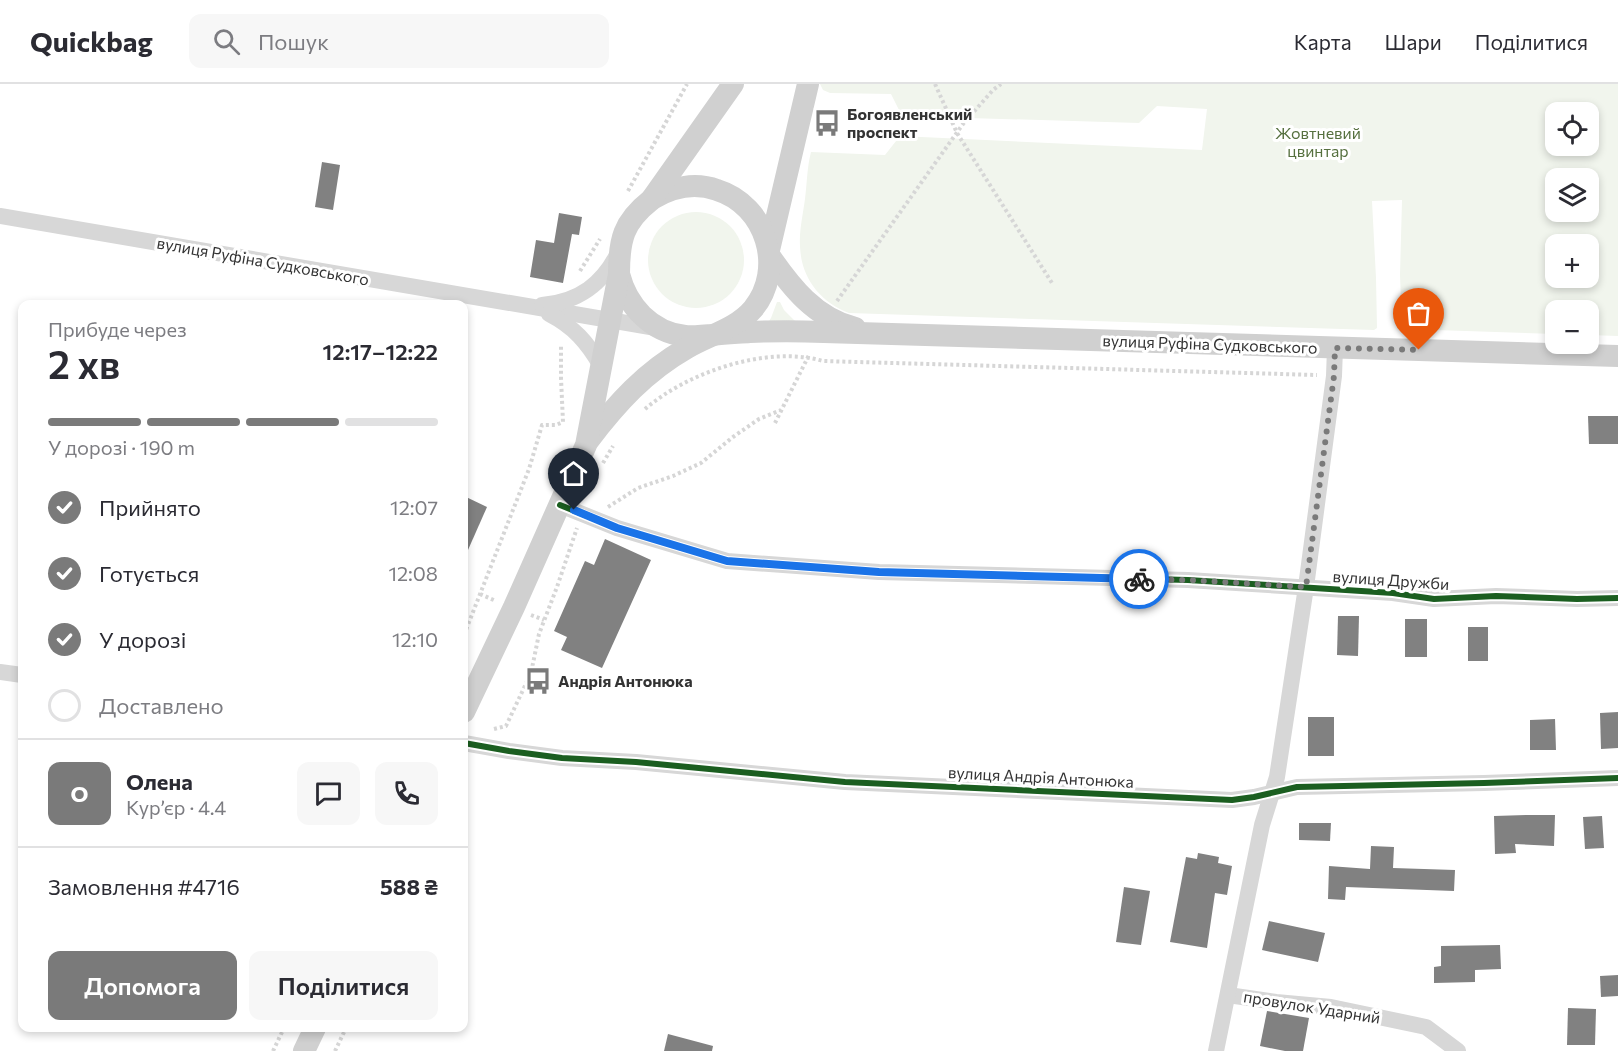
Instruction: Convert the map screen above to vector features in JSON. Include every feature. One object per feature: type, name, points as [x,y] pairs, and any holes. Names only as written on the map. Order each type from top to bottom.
[{"type":"main road","points":[[651,200],[733,84]]},
{"type":"main road","points":[[769,253],[808,84]]},
{"type":"main road","points":[[586,445],[621,400],[641,380],[686,348],[738,323],[754,308],[765,288],[770,266],[769,253],[760,225],[752,213],[737,199],[704,186],[676,188],[663,193],[641,207],[622,238],[610,244],[625,293],[636,310],[660,328]]},
{"type":"main road","name":"вулиця Руфіна Судковського","points":[[769,253],[795,290],[816,309],[826,324]]},
{"type":"main road","points":[[468,704],[586,445],[620,274]]},
{"type":"main road","name":"вулиця Руфіна Судковського","points":[[660,328],[672,333],[698,337],[789,331],[826,324],[873,333],[1618,356]]},
{"type":"main road","points":[[304,1051],[313,1032]]},
{"type":"street","name":"вулиця Руфіна Судковського","points":[[0,216],[660,328]]},
{"type":"street","name":"вулиця Руфіна Судковського","points":[[526,305],[542,306],[566,301],[593,286],[613,264],[610,244]]},
{"type":"street","name":"вулиця Руфіна Судковського","points":[[526,305],[563,321],[591,349],[601,366]]},
{"type":"street","points":[[1215,1051],[1262,825],[1277,777],[1306,587],[1334,376],[1335,348]]},
{"type":"street","name":"вулиця Дружби","points":[[560,505],[617,528],[727,561],[879,572],[1188,580],[1393,593],[1434,599],[1496,596],[1618,598]]},
{"type":"street","points":[[0,672],[18,674]]},
{"type":"street","name":"вулиця Андрія Антонюка","points":[[468,743],[562,758],[636,762],[845,782],[1232,800],[1297,787],[1618,778]]},
{"type":"street","name":"провулок Ударний","points":[[1228,995],[1331,1007],[1426,1027],[1458,1051]]},
{"type":"path","points":[[627,192],[687,84]]},
{"type":"path","points":[[935,84],[957,133],[1052,283]]},
{"type":"path","points":[[775,423],[833,306],[957,133],[993,90],[1001,84]]},
{"type":"path","points":[[566,301],[573,283],[610,244]]},
{"type":"path","points":[[468,625],[529,469],[542,425],[556,425],[563,422],[561,328],[563,321]]},
{"type":"path","points":[[808,357],[823,361],[1334,376]]},
{"type":"path","points":[[581,513],[608,507],[638,488],[701,463],[759,419],[782,410]]},
{"type":"path","points":[[273,1051],[282,1032]]},
{"type":"path","points":[[335,1051],[344,1032]]},
{"type":"green space","name":"Жовтневий цвинтар","points":[[820,84],[1618,84],[1618,336],[1599,335],[1599,300],[1545,300],[1545,334],[1405,329],[1402,326],[1400,275],[1402,200],[1372,201],[1377,328],[1374,330],[849,313],[829,302],[814,287],[801,258],[801,228],[811,152],[885,155],[900,136],[1202,150],[1207,109],[1157,106],[1139,123],[902,116],[891,94],[830,93],[823,90]]},
{"type":"green space","points":[[696,212],[714,216],[730,226],[740,242],[744,260],[740,278],[730,294],[714,304],[696,308],[678,304],[662,294],[652,278],[648,260],[652,242],[662,226],[678,216]]},
{"type":"green space","points":[[777,302],[780,302],[784,310],[796,322],[767,324]]},
{"type":"building","points":[[322,162],[340,165],[333,210],[315,207]]},
{"type":"building","points":[[559,213],[582,217],[579,235],[572,234],[563,283],[530,277],[536,240],[554,243]]},
{"type":"building","points":[[1588,416],[1618,416],[1618,444],[1589,444]]},
{"type":"building","points":[[468,498],[487,507],[468,550]]},
{"type":"building","points":[[605,539],[651,560],[602,668],[561,650],[567,637],[554,631],[585,561],[594,565]]},
{"type":"building","points":[[1338,616],[1359,616],[1358,656],[1337,655]]},
{"type":"building","points":[[1405,619],[1427,619],[1427,657],[1405,657]]},
{"type":"building","points":[[1468,627],[1488,627],[1488,661],[1468,661]]},
{"type":"building","points":[[1618,712],[1618,748],[1601,749],[1600,713]]},
{"type":"building","points":[[1308,717],[1334,717],[1334,756],[1308,756]]},
{"type":"building","points":[[1555,719],[1556,750],[1530,750],[1530,720]]},
{"type":"building","points":[[1555,815],[1554,846],[1515,844],[1516,853],[1495,854],[1494,816]]},
{"type":"building","points":[[1602,816],[1604,848],[1585,849],[1583,817]]},
{"type":"building","points":[[1299,823],[1331,823],[1330,841],[1299,840]]},
{"type":"building","points":[[1371,846],[1394,847],[1393,868],[1455,870],[1454,891],[1346,887],[1345,900],[1328,899],[1329,866],[1370,869]]},
{"type":"building","points":[[1198,853],[1219,857],[1218,863],[1232,866],[1227,895],[1215,893],[1207,948],[1170,942],[1186,857],[1197,859]]},
{"type":"building","points":[[1124,887],[1150,891],[1141,945],[1116,942]]},
{"type":"building","points":[[1269,921],[1325,933],[1318,962],[1262,950]]},
{"type":"building","points":[[1500,945],[1501,969],[1475,970],[1475,982],[1434,983],[1434,967],[1441,966],[1441,946]]},
{"type":"building","points":[[1618,975],[1618,996],[1601,997],[1600,976]]},
{"type":"building","points":[[1568,1008],[1596,1009],[1595,1045],[1567,1045]]},
{"type":"building","points":[[1267,1011],[1309,1018],[1303,1051],[1285,1051],[1260,1046]]},
{"type":"building","points":[[668,1034],[713,1046],[712,1051],[664,1051]]},
{"type":"cycle path","points":[[560,505],[617,528],[727,561],[879,572],[1188,580],[1393,593],[1434,599],[1496,596],[1618,598]]},
{"type":"cycle path","points":[[468,744],[562,758],[636,762],[845,782],[1232,800],[1297,787],[1618,778]]},
{"type":"way so far","points":[[1139,579],[1306,587],[1334,376],[1335,348],[1419,350]]},
{"type":"place","name":"Богоявленський проспект","points":[[827,123]]},
{"type":"place","name":"Андрія Антонюка","points":[[538,681]]},
{"type":"route","points":[[574,510],[617,528],[727,561],[879,572],[1139,579]]}]
